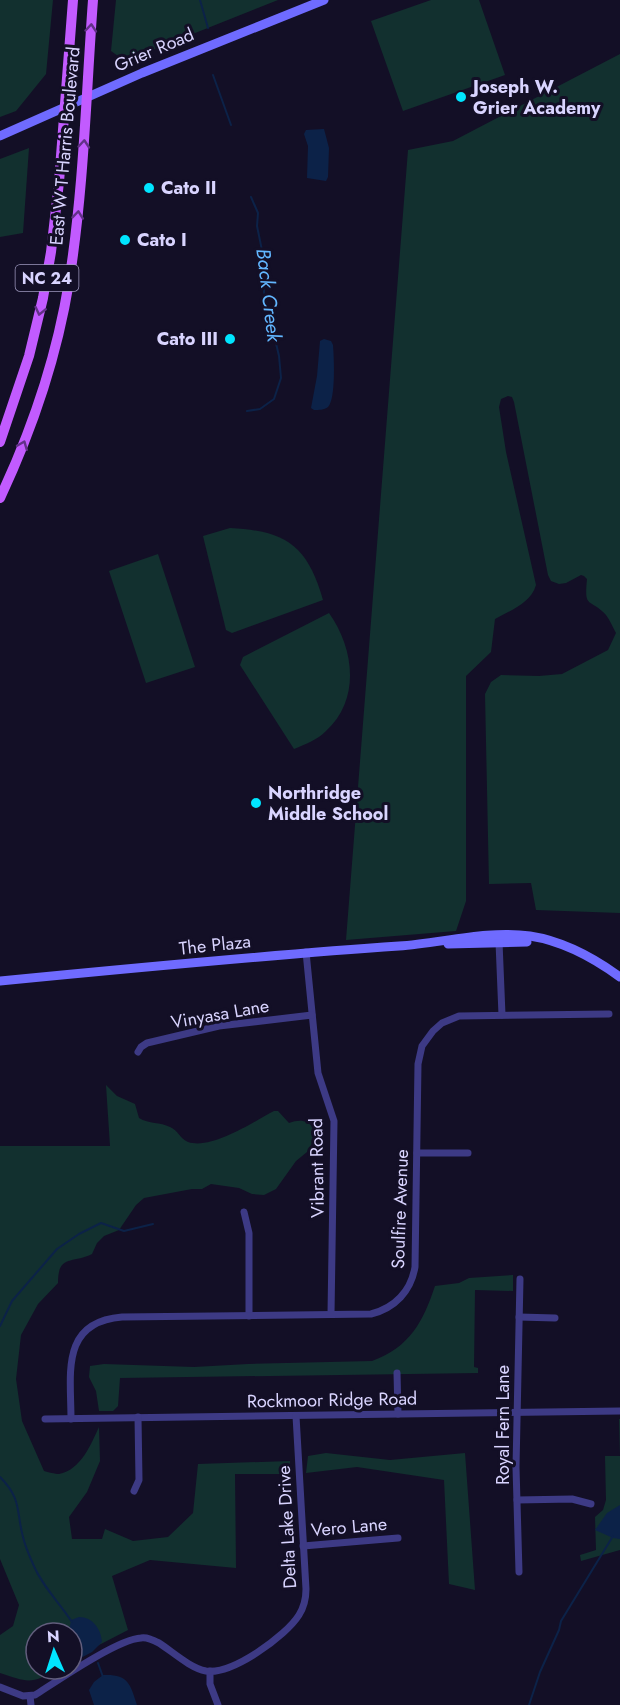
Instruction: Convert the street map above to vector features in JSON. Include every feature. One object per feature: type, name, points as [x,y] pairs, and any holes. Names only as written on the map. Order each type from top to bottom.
[{"type":"main road","name":"East W T Harris Boulevard","points":[[0,442],[19,391],[43,298],[56,219],[73,0]]},
{"type":"main road","name":"East W T Harris Boulevard","points":[[0,498],[34,414],[62,316],[78,215],[93,0]]},
{"type":"street","name":"Grier Road","points":[[0,136],[197,50],[321,1]]},
{"type":"street","name":"The Plaza","points":[[0,981],[306,952],[433,943],[499,935],[533,937],[583,954],[620,977]]},
{"type":"street","name":"The Plaza","points":[[433,943],[464,945],[544,941]]},
{"type":"street","points":[[499,942],[502,1015]]},
{"type":"street","name":"Vibrant Road","points":[[306,952],[318,1073],[334,1121],[331,1314]]},
{"type":"street","name":"Soulfire Avenue","points":[[71,1419],[72,1353],[79,1337],[92,1325],[103,1320],[122,1317],[377,1312],[398,1300],[409,1285],[415,1261],[418,1064],[425,1041],[437,1027],[453,1018],[465,1015],[609,1014]]},
{"type":"street","name":"Vinyasa Lane","points":[[138,1052],[147,1043],[219,1026],[312,1015]]},
{"type":"street","points":[[417,1153],[468,1153]]},
{"type":"street","points":[[244,1212],[249,1233],[249,1316]]},
{"type":"street","name":"Royal Fern Lane","points":[[519,1572],[517,1412],[520,1279]]},
{"type":"street","points":[[519,1317],[555,1318]]},
{"type":"street","points":[[397,1373],[398,1414]]},
{"type":"street","name":"Rockmoor Ridge Road","points":[[45,1419],[620,1411]]},
{"type":"street","name":"Delta Lake Drive","points":[[210,1671],[221,1670],[248,1658],[283,1633],[299,1615],[306,1599],[296,1416]]},
{"type":"street","points":[[134,1491],[139,1480],[138,1417]]},
{"type":"street","points":[[517,1500],[572,1499],[591,1504]]},
{"type":"street","name":"Vero Lane","points":[[303,1546],[398,1538]]},
{"type":"street","points":[[0,1687],[23,1696],[30,1696],[108,1651],[133,1639],[148,1638],[195,1667],[210,1671],[210,1684],[218,1705]]},
{"type":"street","points":[[30,1696],[31,1705]]},
{"type":"green space","points":[[0,0],[53,0],[46,74],[16,111],[0,117]]},
{"type":"green space","points":[[116,0],[278,0],[125,61],[111,51]]},
{"type":"green space","points":[[431,0],[479,0],[505,75],[403,111],[371,21]]},
{"type":"green space","points":[[620,54],[620,913],[536,910],[531,883],[489,884],[485,694],[491,682],[501,675],[562,674],[608,650],[616,633],[606,615],[587,599],[587,579],[584,576],[581,575],[559,584],[551,581],[548,575],[514,402],[512,397],[508,396],[501,399],[499,407],[506,452],[536,585],[530,597],[495,619],[491,652],[466,676],[466,901],[456,931],[346,940],[408,150],[453,141]]},
{"type":"green space","points":[[29,148],[23,233],[0,237],[0,159]]},
{"type":"green space","points":[[230,528],[266,533],[292,544],[310,566],[323,600],[232,633],[226,630],[203,536]]},
{"type":"green space","points":[[158,554],[195,667],[146,683],[109,571]]},
{"type":"green space","points":[[329,613],[344,642],[348,657],[349,689],[345,704],[326,731],[294,749],[240,665],[243,657]]},
{"type":"green space","points":[[106,1085],[117,1096],[135,1104],[139,1118],[170,1127],[188,1142],[209,1142],[220,1139],[274,1111],[278,1111],[289,1123],[303,1121],[315,1129],[315,1138],[307,1152],[296,1161],[276,1189],[264,1195],[211,1184],[202,1189],[144,1198],[136,1205],[119,1230],[104,1236],[97,1243],[92,1254],[63,1264],[60,1268],[58,1283],[38,1304],[21,1335],[16,1379],[22,1421],[44,1471],[59,1474],[67,1472],[84,1455],[99,1427],[100,1461],[87,1492],[69,1517],[72,1539],[102,1539],[105,1529],[133,1541],[168,1537],[193,1513],[198,1464],[290,1461],[290,1474],[235,1474],[236,1568],[150,1560],[112,1576],[128,1630],[84,1653],[84,1621],[24,1621],[23,1680],[0,1673],[0,1635],[13,1626],[19,1605],[0,1559],[0,1146],[110,1146]]},
{"type":"green space","points":[[513,1275],[513,1291],[475,1290],[474,1367],[478,1368],[478,1373],[120,1378],[118,1406],[113,1411],[99,1411],[96,1391],[89,1377],[90,1366],[104,1364],[194,1367],[372,1361],[396,1348],[413,1332],[420,1322],[435,1286],[459,1283],[469,1278]]},
{"type":"green space","points":[[326,1453],[390,1460],[465,1453],[475,1590],[449,1584],[444,1480],[357,1467],[306,1473],[308,1456]]},
{"type":"green space","points":[[605,1456],[620,1456],[620,1550],[581,1561],[580,1555],[596,1550],[595,1517],[603,1510],[606,1500]]},
{"type":"water","points":[[324,129],[329,148],[326,181],[307,178],[308,146],[304,134],[306,130]]},
{"type":"water","points":[[324,339],[331,341],[333,345],[332,396],[328,407],[314,410],[311,408],[320,341]]},
{"type":"water","points":[[620,1505],[620,1539],[595,1530],[607,1513]]},
{"type":"water","points":[[79,1617],[88,1619],[100,1633],[102,1642],[84,1656],[84,1621],[71,1620]]},
{"type":"water","points":[[103,1675],[118,1676],[127,1681],[137,1705],[94,1705],[89,1690],[94,1682]]},
{"type":"waterway","name":"Back Creek","points":[[200,0],[208,28]]},
{"type":"waterway","name":"Back Creek","points":[[213,75],[231,125]]},
{"type":"waterway","name":"Back Creek","points":[[247,411],[260,409],[274,399],[281,378],[279,356],[264,292],[265,265],[257,226],[258,213],[251,197]]},
{"type":"waterway","points":[[0,1326],[12,1301],[57,1249],[79,1234],[101,1223],[124,1231],[153,1224]]},
{"type":"waterway","points":[[0,1477],[15,1499],[24,1540],[37,1572],[71,1621]]},
{"type":"waterway","points":[[529,1705],[561,1621],[613,1536]]},
{"type":"waterway","points":[[98,1663],[103,1677]]},
{"type":"place","name":"Joseph W. Grier Academy","points":[[461,97]]},
{"type":"place","name":"Cato II","points":[[149,188]]},
{"type":"place","name":"Cato I","points":[[125,240]]},
{"type":"place","name":"Cato III","points":[[230,339]]},
{"type":"place","name":"Northridge Middle School","points":[[256,803]]}]
